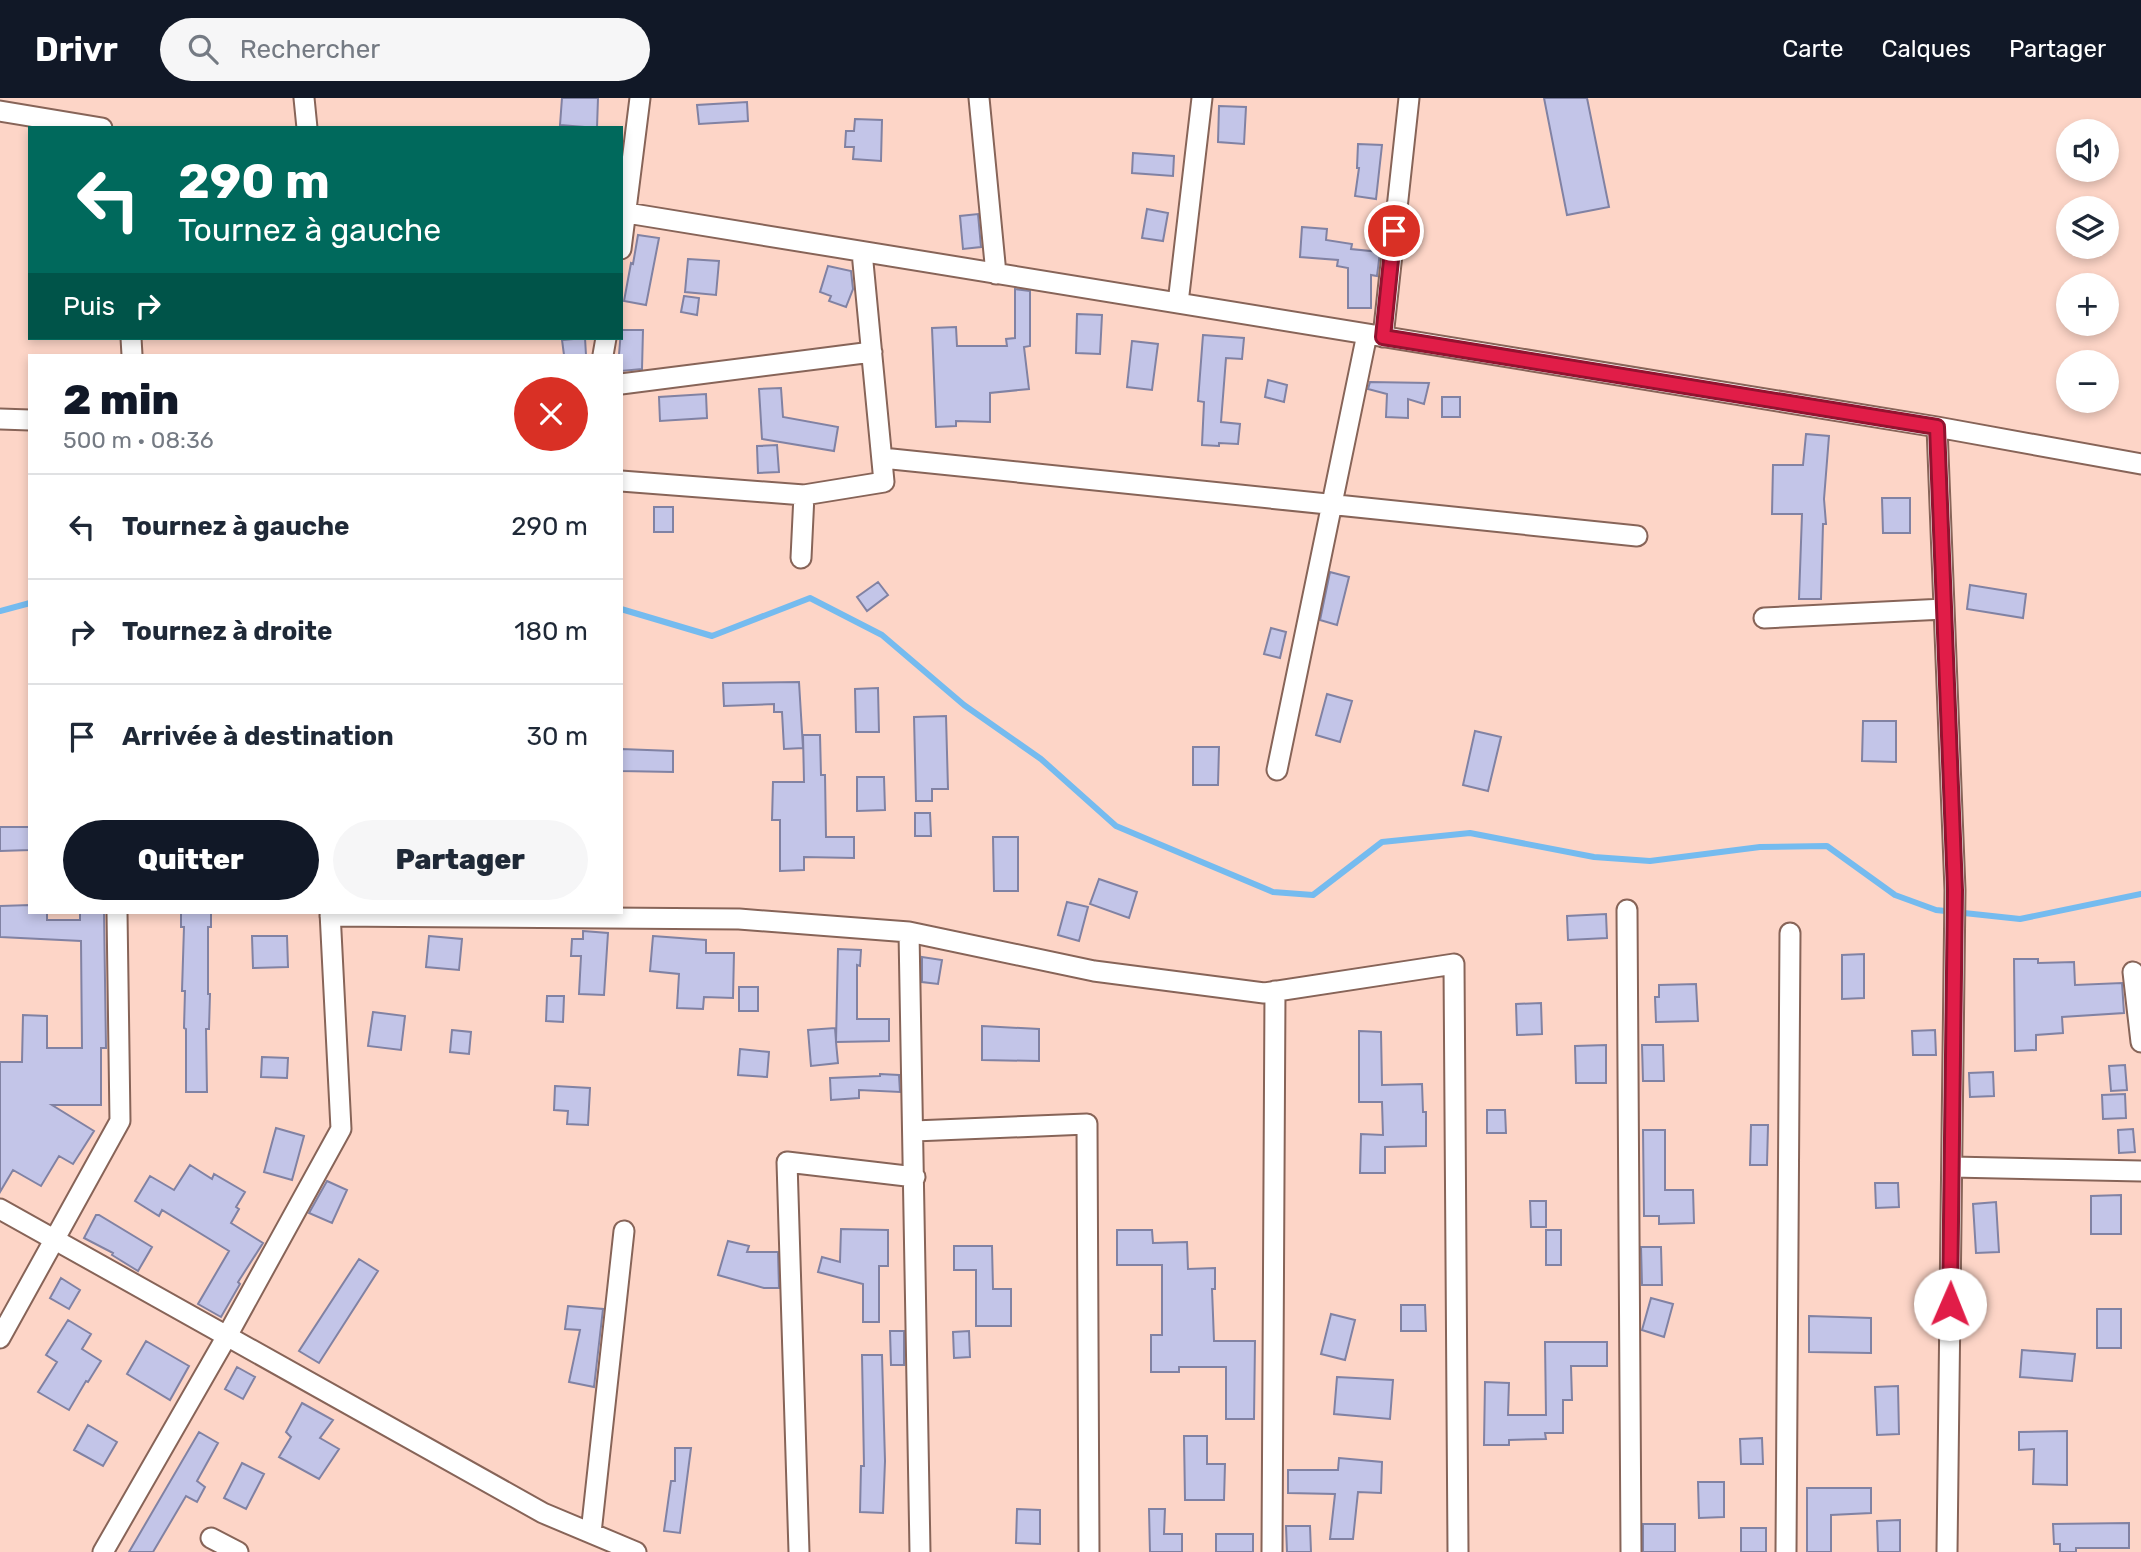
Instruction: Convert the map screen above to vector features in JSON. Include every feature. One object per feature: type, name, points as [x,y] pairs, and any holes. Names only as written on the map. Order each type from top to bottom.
[{"type":"street","points":[[304,98],[307,126]]},
{"type":"street","points":[[640,98],[624,213],[1937,427],[2141,464]]},
{"type":"street","points":[[979,98],[996,274]]},
{"type":"street","points":[[1178,303],[1202,98]]},
{"type":"street","points":[[1277,770],[1332,505],[1375,335],[1409,98]]},
{"type":"street","points":[[0,111],[90,126]]},
{"type":"street","points":[[623,481],[804,495],[884,482],[862,252]]},
{"type":"street","points":[[623,384],[873,352]]},
{"type":"street","points":[[0,419],[28,420]]},
{"type":"street","points":[[1937,427],[1955,890],[1947,1552]]},
{"type":"street","points":[[882,458],[1637,536]]},
{"type":"street","points":[[801,558],[804,495]]},
{"type":"street","points":[[1764,618],[1944,610]]},
{"type":"street","points":[[1627,911],[1631,1552]]},
{"type":"street","points":[[0,1338],[120,1121],[117,914]]},
{"type":"street","points":[[103,1552],[227,1336],[341,1129],[330,914],[739,919],[909,932],[1094,971],[1264,993],[1454,964],[1458,1552]]},
{"type":"street","points":[[909,932],[920,1552]]},
{"type":"street","points":[[1786,1552],[1790,933]]},
{"type":"street","points":[[2133,972],[2141,1042]]},
{"type":"street","points":[[1272,1552],[1275,991]]},
{"type":"street","points":[[914,1131],[1087,1124],[1089,1552]]},
{"type":"street","points":[[799,1552],[786,1162],[915,1177]]},
{"type":"street","points":[[1952,1167],[2141,1171]]},
{"type":"street","points":[[0,1209],[543,1513],[636,1552]]},
{"type":"street","points":[[591,1533],[624,1231]]},
{"type":"street","points":[[212,1538],[238,1552]]},
{"type":"building","points":[[562,98],[598,98],[597,126],[560,125]]},
{"type":"building","points":[[1544,98],[1587,98],[1609,207],[1567,215]]},
{"type":"building","points":[[747,102],[748,121],[699,124],[697,105]]},
{"type":"building","points":[[1219,106],[1246,107],[1244,144],[1218,142]]},
{"type":"building","points":[[855,119],[882,120],[881,161],[853,159],[854,147],[845,147],[846,131],[854,131]]},
{"type":"building","points":[[1358,144],[1382,145],[1376,199],[1355,196],[1359,168]]},
{"type":"building","points":[[1133,153],[1174,156],[1173,176],[1132,173]]},
{"type":"building","points":[[1147,209],[1168,213],[1163,241],[1142,238]]},
{"type":"building","points":[[978,214],[981,247],[963,249],[960,216]]},
{"type":"building","points":[[1302,227],[1327,229],[1326,240],[1352,244],[1351,249],[1380,252],[1377,276],[1371,275],[1371,308],[1348,308],[1348,268],[1337,266],[1338,260],[1300,257]]},
{"type":"building","points":[[638,235],[659,238],[646,305],[624,301]]},
{"type":"building","points":[[688,259],[719,261],[716,295],[685,292]]},
{"type":"building","points":[[828,266],[851,271],[853,289],[846,307],[829,301],[831,296],[820,292]]},
{"type":"building","points":[[1015,289],[1030,291],[1030,346],[1024,347],[1029,389],[990,393],[990,422],[956,421],[956,426],[936,427],[932,328],[956,327],[957,346],[1007,346],[1006,339],[1015,338]]},
{"type":"building","points":[[684,296],[699,298],[697,315],[681,312]]},
{"type":"building","points":[[1077,314],[1102,315],[1100,354],[1076,353]]},
{"type":"building","points":[[623,330],[643,330],[642,369],[623,371],[623,354],[619,354]]},
{"type":"building","points":[[1203,335],[1244,338],[1242,359],[1226,358],[1221,422],[1240,424],[1238,444],[1202,445],[1204,402],[1198,401]]},
{"type":"building","points":[[562,340],[585,340],[586,354],[564,354]]},
{"type":"building","points":[[1132,341],[1158,344],[1152,390],[1127,387]]},
{"type":"building","points":[[1268,380],[1287,385],[1284,402],[1265,397]]},
{"type":"building","points":[[1370,382],[1429,383],[1424,404],[1408,399],[1408,418],[1386,417],[1387,394],[1368,389]]},
{"type":"building","points":[[781,388],[783,417],[838,427],[834,451],[762,439],[759,389]]},
{"type":"building","points":[[706,394],[707,418],[660,421],[659,397]]},
{"type":"building","points":[[1442,397],[1460,397],[1460,417],[1442,417]]},
{"type":"building","points":[[1806,434],[1829,436],[1821,599],[1799,599],[1802,514],[1772,514],[1773,465],[1803,465]]},
{"type":"building","points":[[777,445],[779,472],[758,473],[757,446]]},
{"type":"building","points":[[1882,498],[1910,498],[1910,533],[1883,533]]},
{"type":"building","points":[[654,507],[673,507],[673,532],[654,532]]},
{"type":"building","points":[[1330,572],[1349,577],[1337,625],[1320,620]]},
{"type":"building","points":[[878,582],[888,595],[867,611],[857,597]]},
{"type":"building","points":[[1970,585],[2026,594],[2023,618],[1967,609]]},
{"type":"building","points":[[1271,628],[1286,632],[1280,658],[1264,654]]},
{"type":"building","points":[[799,682],[803,748],[784,749],[782,712],[774,712],[774,704],[724,706],[723,683]]},
{"type":"building","points":[[878,688],[879,732],[856,732],[855,689]]},
{"type":"building","points":[[1327,694],[1352,701],[1340,742],[1316,735]]},
{"type":"building","points":[[946,716],[948,789],[932,789],[932,801],[916,801],[914,717]]},
{"type":"building","points":[[1863,721],[1896,721],[1896,762],[1862,761]]},
{"type":"building","points":[[1475,731],[1501,737],[1488,791],[1463,785]]},
{"type":"building","points":[[803,735],[820,735],[821,775],[825,775],[826,837],[854,837],[854,858],[804,857],[804,870],[780,871],[780,820],[772,820],[773,782],[804,782]]},
{"type":"building","points":[[1193,747],[1219,747],[1218,785],[1193,785]]},
{"type":"building","points":[[623,749],[673,751],[673,772],[623,771]]},
{"type":"building","points":[[857,777],[884,777],[885,810],[857,811]]},
{"type":"building","points":[[915,813],[930,813],[931,836],[915,836]]},
{"type":"building","points":[[0,827],[28,827],[28,850],[0,851]]},
{"type":"building","points":[[993,837],[1018,837],[1018,891],[994,891]]},
{"type":"building","points":[[1099,879],[1137,892],[1129,918],[1090,904]]},
{"type":"building","points":[[1067,902],[1088,907],[1079,941],[1058,935]]},
{"type":"building","points":[[28,905],[28,914],[47,914],[47,920],[80,920],[80,914],[104,914],[106,1048],[101,1048],[101,1105],[52,1105],[94,1131],[73,1164],[59,1156],[41,1186],[13,1170],[0,1192],[0,1062],[22,1062],[23,1015],[47,1016],[47,1048],[82,1048],[81,941],[0,937],[0,906]]},
{"type":"building","points":[[181,914],[211,914],[211,927],[208,927],[210,994],[209,1029],[206,1029],[207,1092],[186,1092],[185,991],[182,991],[184,927],[181,927]]},
{"type":"building","points":[[1606,914],[1607,938],[1568,940],[1567,916]]},
{"type":"building","points":[[583,931],[608,933],[604,995],[579,994],[581,956],[571,956],[572,939],[583,939]]},
{"type":"building","points":[[252,936],[287,936],[288,967],[253,968]]},
{"type":"building","points":[[429,936],[462,939],[459,970],[426,967]]},
{"type":"building","points":[[653,936],[706,940],[706,953],[734,953],[733,998],[704,997],[703,1009],[677,1008],[679,974],[650,971]]},
{"type":"building","points":[[838,949],[861,950],[860,966],[857,965],[857,1019],[889,1019],[889,1041],[836,1042],[838,1063],[811,1066],[808,1030],[835,1028],[836,1041]]},
{"type":"building","points":[[1864,954],[1864,998],[1842,999],[1842,955]]},
{"type":"building","points":[[922,957],[942,960],[938,984],[922,982]]},
{"type":"building","points":[[2014,959],[2038,959],[2038,963],[2074,962],[2075,985],[2122,983],[2124,1013],[2062,1017],[2063,1033],[2036,1035],[2036,1050],[2015,1051]]},
{"type":"building","points":[[1696,984],[1698,1021],[1656,1022],[1655,997],[1659,997],[1659,985]]},
{"type":"building","points":[[739,987],[758,987],[758,1011],[739,1011]]},
{"type":"building","points":[[547,996],[564,996],[563,1022],[546,1021]]},
{"type":"building","points":[[1541,1003],[1542,1034],[1517,1035],[1516,1004]]},
{"type":"building","points":[[373,1012],[405,1016],[401,1050],[368,1046]]},
{"type":"building","points":[[982,1026],[1039,1029],[1039,1061],[982,1060]]},
{"type":"building","points":[[452,1030],[471,1032],[469,1054],[450,1052]]},
{"type":"building","points":[[1935,1030],[1936,1055],[1913,1055],[1912,1031]]},
{"type":"building","points":[[1359,1031],[1381,1032],[1382,1085],[1422,1084],[1423,1112],[1426,1112],[1426,1146],[1385,1147],[1385,1173],[1360,1173],[1361,1134],[1383,1135],[1382,1102],[1359,1102]]},
{"type":"building","points":[[1606,1045],[1606,1083],[1576,1083],[1575,1046]]},
{"type":"building","points":[[1642,1045],[1663,1045],[1664,1081],[1643,1081]]},
{"type":"building","points":[[740,1049],[769,1052],[767,1077],[738,1075]]},
{"type":"building","points":[[262,1057],[288,1058],[287,1078],[261,1077]]},
{"type":"building","points":[[2125,1065],[2127,1090],[2111,1091],[2109,1066]]},
{"type":"building","points":[[1993,1072],[1994,1096],[1970,1097],[1969,1073]]},
{"type":"building","points":[[899,1075],[900,1092],[859,1090],[859,1098],[831,1100],[830,1078]]},
{"type":"building","points":[[555,1086],[590,1088],[588,1125],[567,1124],[568,1111],[554,1110]]},
{"type":"building","points":[[2125,1094],[2126,1118],[2103,1119],[2102,1095]]},
{"type":"building","points":[[1487,1110],[1505,1110],[1506,1133],[1487,1133]]},
{"type":"building","points":[[1751,1125],[1768,1125],[1767,1165],[1750,1165]]},
{"type":"building","points":[[276,1128],[304,1136],[292,1180],[264,1172]]},
{"type":"building","points":[[2133,1129],[2135,1152],[2119,1153],[2118,1130]]},
{"type":"building","points":[[1643,1130],[1665,1130],[1665,1190],[1693,1190],[1694,1223],[1659,1224],[1659,1216],[1644,1216]]},
{"type":"building","points":[[190,1165],[212,1179],[214,1174],[245,1192],[231,1223],[263,1243],[238,1282],[240,1284],[221,1317],[198,1304],[229,1251],[162,1210],[159,1216],[135,1201],[150,1176],[174,1190]]},
{"type":"building","points":[[327,1181],[347,1190],[332,1223],[309,1213]]},
{"type":"building","points":[[1875,1183],[1898,1183],[1899,1207],[1876,1208]]},
{"type":"building","points":[[2121,1195],[2121,1234],[2091,1234],[2091,1196]]},
{"type":"building","points":[[1530,1201],[1546,1201],[1546,1227],[1531,1227]]},
{"type":"building","points":[[1996,1202],[1999,1252],[1976,1253],[1973,1204]]},
{"type":"building","points":[[96,1215],[152,1247],[138,1271],[112,1255],[113,1253],[84,1238]]},
{"type":"building","points":[[841,1229],[888,1230],[888,1266],[879,1266],[879,1322],[863,1322],[863,1284],[818,1272],[822,1257],[840,1262]]},
{"type":"building","points":[[1117,1230],[1152,1230],[1153,1243],[1187,1242],[1188,1269],[1215,1268],[1215,1289],[1212,1289],[1214,1341],[1255,1341],[1254,1419],[1226,1419],[1226,1367],[1179,1367],[1179,1372],[1151,1372],[1151,1335],[1162,1335],[1162,1265],[1117,1265]]},
{"type":"building","points":[[1546,1230],[1561,1230],[1561,1265],[1546,1265]]},
{"type":"building","points":[[728,1241],[749,1246],[747,1252],[778,1252],[779,1288],[764,1288],[718,1275]]},
{"type":"building","points":[[954,1246],[992,1246],[993,1289],[1011,1289],[1011,1326],[976,1326],[976,1270],[954,1270]]},
{"type":"building","points":[[1641,1247],[1661,1247],[1662,1285],[1642,1285]]},
{"type":"building","points":[[359,1259],[378,1271],[319,1363],[299,1351]]},
{"type":"building","points":[[61,1278],[80,1290],[69,1309],[50,1298]]},
{"type":"building","points":[[1651,1298],[1673,1304],[1664,1337],[1642,1330]]},
{"type":"building","points":[[1401,1305],[1425,1305],[1426,1331],[1401,1331]]},
{"type":"building","points":[[568,1306],[603,1309],[594,1387],[569,1382],[580,1330],[565,1329]]},
{"type":"building","points":[[2097,1309],[2121,1309],[2121,1348],[2097,1348]]},
{"type":"building","points":[[1331,1314],[1355,1320],[1345,1360],[1321,1354]]},
{"type":"building","points":[[1809,1316],[1871,1318],[1871,1353],[1809,1352]]},
{"type":"building","points":[[68,1320],[91,1334],[82,1349],[101,1361],[69,1410],[38,1392],[57,1362],[46,1355]]},
{"type":"building","points":[[890,1331],[904,1331],[904,1365],[891,1365]]},
{"type":"building","points":[[969,1331],[970,1357],[954,1358],[953,1332]]},
{"type":"building","points":[[146,1341],[189,1366],[170,1400],[127,1374]]},
{"type":"building","points":[[1545,1342],[1607,1342],[1607,1366],[1571,1366],[1572,1400],[1563,1400],[1563,1433],[1545,1433],[1546,1439],[1509,1440],[1509,1445],[1484,1445],[1485,1382],[1509,1383],[1508,1415],[1546,1415]]},
{"type":"building","points":[[2022,1350],[2075,1354],[2072,1381],[2020,1377]]},
{"type":"building","points":[[862,1355],[882,1355],[885,1461],[883,1513],[860,1512],[861,1466],[864,1466]]},
{"type":"building","points":[[237,1367],[255,1377],[243,1399],[225,1389]]},
{"type":"building","points":[[1337,1377],[1393,1380],[1390,1419],[1334,1414]]},
{"type":"building","points":[[1898,1386],[1899,1434],[1877,1435],[1875,1387]]},
{"type":"building","points":[[302,1403],[333,1420],[320,1438],[339,1449],[319,1479],[279,1457],[291,1437],[286,1432]]},
{"type":"building","points":[[88,1425],[117,1442],[103,1466],[74,1450]]},
{"type":"building","points":[[2067,1431],[2067,1485],[2033,1484],[2034,1449],[2019,1450],[2019,1432]]},
{"type":"building","points":[[199,1432],[218,1443],[197,1481],[205,1487],[197,1502],[186,1496],[153,1552],[129,1552]]},
{"type":"building","points":[[1184,1436],[1207,1436],[1207,1464],[1225,1464],[1224,1500],[1185,1500]]},
{"type":"building","points":[[1762,1438],[1763,1464],[1741,1464],[1740,1439]]},
{"type":"building","points":[[675,1448],[691,1448],[680,1533],[664,1531],[671,1481],[675,1481]]},
{"type":"building","points":[[1339,1458],[1382,1462],[1381,1493],[1358,1492],[1353,1539],[1330,1539],[1335,1494],[1288,1493],[1288,1470],[1338,1470]]},
{"type":"building","points":[[242,1463],[264,1474],[246,1509],[224,1498]]},
{"type":"building","points":[[1698,1482],[1724,1482],[1724,1517],[1699,1518]]},
{"type":"building","points":[[1807,1488],[1871,1488],[1871,1513],[1831,1515],[1831,1552],[1807,1552]]},
{"type":"building","points":[[1017,1509],[1040,1510],[1040,1544],[1016,1543]]},
{"type":"building","points":[[1149,1509],[1165,1509],[1164,1534],[1182,1534],[1182,1552],[1150,1552]]},
{"type":"building","points":[[1900,1520],[1900,1552],[1878,1552],[1877,1521]]},
{"type":"building","points":[[2129,1523],[2129,1548],[2076,1548],[2076,1552],[2060,1552],[2060,1544],[2054,1544],[2053,1524]]},
{"type":"building","points":[[1643,1524],[1675,1524],[1675,1552],[1643,1552]]},
{"type":"building","points":[[1286,1526],[1310,1526],[1311,1552],[1287,1552]]},
{"type":"building","points":[[1741,1528],[1766,1528],[1766,1552],[1741,1552]]},
{"type":"building","points":[[1216,1534],[1253,1534],[1253,1552],[1216,1552]]},
{"type":"waterway","points":[[623,610],[712,636],[810,598],[882,635],[964,705],[1041,759],[1116,826],[1273,892],[1313,895],[1382,842],[1470,833],[1594,857],[1650,861],[1760,847],[1827,846],[1895,895],[1936,910],[2020,919],[2141,894]]},
{"type":"waterway","points":[[0,611],[28,604]]},
{"type":"route","points":[[1394,231],[1383,337],[1937,427],[1955,890],[1950,1304]]}]
